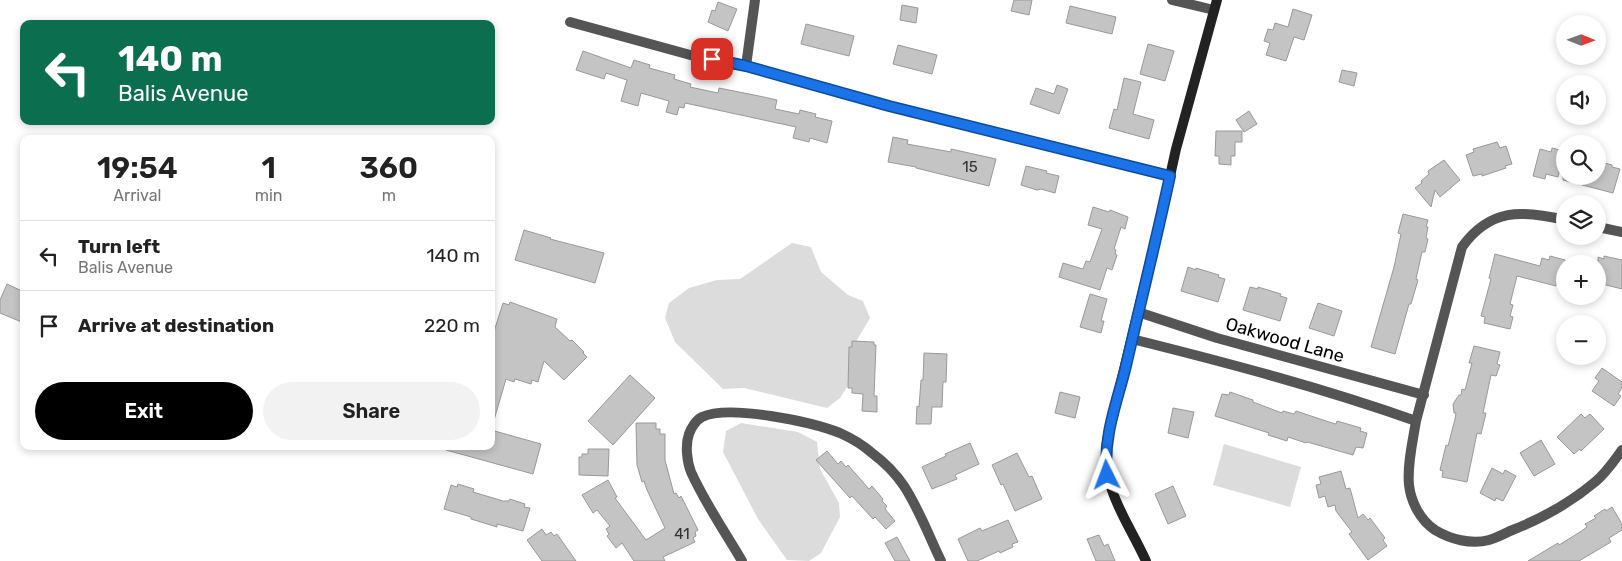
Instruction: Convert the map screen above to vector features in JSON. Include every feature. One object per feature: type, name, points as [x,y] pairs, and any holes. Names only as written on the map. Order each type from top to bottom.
[{"type":"street","points":[[746,66],[755,0]]},
{"type":"street","points":[[1146,561],[1117,506],[1110,488],[1106,464],[1107,434],[1132,339],[1190,95],[1215,5],[1172,0]]},
{"type":"street","points":[[570,22],[694,56],[746,66],[889,106],[1170,176]]},
{"type":"street","points":[[1556,218],[1529,214],[1508,214],[1482,225],[1462,247],[1416,421],[1411,448],[1409,484],[1414,504],[1429,526],[1442,534],[1462,541],[1489,540],[1533,522],[1595,483],[1622,450]]},
{"type":"street","points":[[1606,229],[1622,232]]},
{"type":"street","name":"Oakwood Lane","points":[[1138,312],[1217,338],[1424,396]]},
{"type":"street","name":"Oakwood Lane","points":[[1132,339],[1267,373],[1373,405],[1416,421]]},
{"type":"street","points":[[742,561],[703,494],[691,470],[688,457],[688,435],[697,420],[717,412],[792,420],[842,434],[857,442],[872,452],[904,486],[924,522],[941,561]]},
{"type":"shaded area","points":[[792,243],[811,247],[821,272],[848,295],[863,301],[870,318],[857,340],[849,384],[840,398],[827,408],[744,388],[723,389],[675,342],[665,318],[669,303],[689,288],[717,280],[740,279]]},
{"type":"shaded area","points":[[741,423],[798,432],[817,442],[820,469],[839,503],[840,517],[821,553],[809,561],[787,560],[758,519],[723,452],[726,431]]},
{"type":"shaded area","points":[[1224,444],[1301,467],[1290,507],[1213,485]]},
{"type":"building","points":[[1014,0],[1032,0],[1029,15],[1011,11]]},
{"type":"building","points":[[718,2],[737,9],[728,31],[708,22],[712,10],[715,11]]},
{"type":"building","points":[[902,5],[918,8],[916,23],[900,20]]},
{"type":"building","points":[[1070,6],[1116,17],[1112,34],[1066,23]]},
{"type":"building","points":[[1293,9],[1312,15],[1304,40],[1294,37],[1286,61],[1266,55],[1270,43],[1264,41],[1268,29],[1273,30],[1275,23],[1288,27]]},
{"type":"building","points":[[806,24],[854,36],[849,56],[801,44]]},
{"type":"building","points":[[1148,44],[1174,51],[1165,81],[1140,74]]},
{"type":"building","points":[[898,45],[937,55],[932,74],[893,64]]},
{"type":"building","points":[[583,51],[631,68],[634,60],[650,65],[649,68],[675,75],[674,79],[691,84],[690,87],[718,93],[719,88],[759,96],[777,100],[775,109],[799,114],[800,110],[816,114],[815,117],[832,121],[827,143],[810,138],[809,142],[793,138],[796,127],[685,103],[684,108],[679,107],[677,115],[666,112],[669,101],[641,93],[638,106],[621,101],[627,80],[606,73],[604,79],[576,70]]},
{"type":"building","points":[[1342,70],[1357,73],[1354,86],[1339,82]]},
{"type":"building","points":[[1124,78],[1141,82],[1133,114],[1154,120],[1149,139],[1109,128],[1114,109],[1117,110]]},
{"type":"building","points":[[1057,85],[1068,89],[1059,114],[1030,104],[1036,88],[1054,94]]},
{"type":"building","points":[[1249,111],[1257,124],[1244,132],[1236,120]]},
{"type":"building","points":[[1216,131],[1242,131],[1242,142],[1235,142],[1235,156],[1231,156],[1231,165],[1219,164],[1219,156],[1215,156]]},
{"type":"building","points":[[893,137],[908,140],[907,144],[951,152],[951,149],[996,159],[989,186],[916,167],[888,162]]},
{"type":"building","points":[[1497,142],[1500,148],[1506,146],[1512,164],[1482,176],[1482,174],[1473,176],[1466,155],[1474,152],[1473,149]]},
{"type":"building","points":[[1552,148],[1556,149],[1556,176],[1546,174],[1545,179],[1533,176],[1540,149],[1551,152]]},
{"type":"building","points":[[1444,160],[1460,180],[1440,197],[1435,190],[1431,207],[1415,188],[1429,174],[1428,171]]},
{"type":"building","points":[[1606,163],[1620,169],[1613,193],[1582,185],[1606,185]]},
{"type":"building","points":[[1026,166],[1059,176],[1055,193],[1021,185]]},
{"type":"building","points":[[1093,207],[1109,212],[1110,210],[1128,217],[1125,229],[1121,227],[1114,249],[1117,255],[1112,270],[1107,268],[1100,290],[1059,277],[1063,263],[1083,269],[1086,261],[1090,262],[1102,229],[1088,225]]},
{"type":"building","points":[[1403,214],[1428,220],[1426,238],[1428,239],[1425,252],[1422,252],[1416,279],[1418,280],[1395,354],[1371,347],[1394,267],[1401,234],[1398,233]]},
{"type":"building","points":[[524,230],[604,253],[595,283],[515,260]]},
{"type":"building","points":[[1495,254],[1540,266],[1542,258],[1549,260],[1550,256],[1556,258],[1556,286],[1517,276],[1510,304],[1513,305],[1510,316],[1513,317],[1510,329],[1484,323],[1485,317],[1481,316],[1491,279],[1489,278]]},
{"type":"building","points":[[1606,256],[1622,260],[1622,289],[1606,285]]},
{"type":"building","points":[[1188,267],[1219,275],[1218,277],[1225,279],[1218,302],[1181,291]]},
{"type":"building","points":[[7,284],[20,290],[20,321],[0,313],[0,300]]},
{"type":"building","points":[[1250,287],[1258,289],[1258,287],[1281,294],[1280,296],[1287,298],[1280,321],[1243,310]]},
{"type":"building","points":[[1090,294],[1107,299],[1101,321],[1104,321],[1101,333],[1080,327]]},
{"type":"building","points":[[510,302],[557,319],[555,327],[570,341],[572,340],[587,357],[564,380],[544,361],[538,382],[532,380],[531,384],[515,379],[514,382],[506,379],[495,417],[495,328],[503,303],[509,305]]},
{"type":"building","points":[[1318,303],[1342,311],[1334,336],[1309,328]]},
{"type":"building","points":[[852,341],[874,342],[874,345],[876,345],[874,396],[877,396],[877,412],[862,411],[863,394],[852,393],[852,388],[848,388],[849,347],[852,347]]},
{"type":"building","points":[[1474,346],[1500,352],[1497,364],[1500,365],[1496,376],[1491,375],[1483,413],[1486,413],[1481,434],[1477,433],[1467,482],[1442,477],[1443,471],[1440,470],[1455,419],[1456,413],[1454,413],[1453,404],[1461,395],[1462,389],[1465,390]]},
{"type":"building","points":[[924,353],[947,354],[946,382],[943,382],[942,407],[932,407],[931,424],[916,424],[921,380],[923,380]]},
{"type":"building","points":[[1602,368],[1622,382],[1622,388],[1618,394],[1621,396],[1614,406],[1592,391],[1599,381],[1595,378]]},
{"type":"building","points":[[630,375],[655,398],[613,445],[588,421]]},
{"type":"building","points":[[1060,392],[1080,397],[1075,418],[1055,413]]},
{"type":"building","points":[[1230,392],[1282,413],[1283,411],[1294,414],[1296,411],[1336,424],[1337,421],[1361,428],[1360,431],[1367,433],[1363,448],[1356,447],[1353,455],[1288,437],[1287,441],[1268,435],[1269,433],[1215,416],[1222,394],[1229,395]]},
{"type":"building","points":[[1173,408],[1194,412],[1188,438],[1168,433]]},
{"type":"building","points":[[1581,414],[1585,418],[1590,414],[1604,429],[1581,451],[1580,449],[1574,454],[1557,437]]},
{"type":"building","points":[[636,423],[656,423],[656,429],[660,429],[660,434],[665,434],[665,460],[674,494],[676,493],[679,498],[681,496],[698,530],[693,538],[695,542],[663,557],[665,561],[634,561],[622,543],[616,548],[607,536],[609,534],[606,529],[610,526],[597,510],[593,513],[582,495],[608,480],[617,497],[615,498],[646,540],[665,528],[644,481],[642,482],[637,465]]},
{"type":"building","points":[[495,431],[541,444],[533,474],[446,450],[495,450]]},
{"type":"building","points":[[1541,440],[1555,464],[1534,476],[1520,453]]},
{"type":"building","points":[[970,443],[979,464],[955,475],[957,479],[932,489],[922,467]]},
{"type":"building","points":[[588,449],[609,449],[608,476],[579,475],[579,457],[582,457],[582,454],[588,454]]},
{"type":"building","points":[[827,451],[838,464],[841,461],[846,467],[848,465],[869,489],[872,486],[883,499],[882,501],[887,506],[885,509],[895,521],[886,529],[875,517],[873,519],[852,496],[850,498],[816,460]]},
{"type":"building","points":[[1017,453],[1029,477],[1032,476],[1042,499],[1015,511],[992,465]]},
{"type":"building","points":[[1492,468],[1503,474],[1505,470],[1516,476],[1503,501],[1496,498],[1495,501],[1480,493]]},
{"type":"building","points":[[1341,471],[1346,489],[1350,488],[1358,518],[1363,514],[1368,520],[1370,518],[1385,538],[1383,540],[1387,546],[1368,560],[1349,534],[1352,532],[1336,511],[1335,505],[1328,507],[1325,496],[1319,498],[1316,485],[1321,484],[1319,477]]},
{"type":"building","points":[[458,484],[474,489],[473,492],[503,501],[509,501],[510,499],[525,504],[524,507],[530,508],[523,531],[497,524],[497,527],[444,509],[451,485],[457,487]]},
{"type":"building","points":[[1173,486],[1186,516],[1168,524],[1155,494]]},
{"type":"building","points":[[1612,507],[1622,524],[1622,530],[1609,538],[1611,542],[1579,561],[1528,561],[1580,532],[1587,527],[1585,524],[1596,518],[1594,516]]},
{"type":"building","points":[[1008,520],[1018,542],[1012,544],[1013,547],[1000,553],[999,551],[977,561],[968,561],[958,539],[980,528],[982,531]]},
{"type":"building","points":[[542,529],[546,535],[551,532],[554,536],[557,534],[576,561],[542,561],[527,540]]},
{"type":"building","points":[[1099,535],[1104,546],[1108,544],[1115,561],[1096,561],[1087,539]]},
{"type":"building","points":[[897,537],[910,561],[895,561],[885,543]]},
{"type":"route","points":[[712,59],[746,66],[1010,137],[1170,176],[1121,386],[1107,434],[1107,475]]}]
